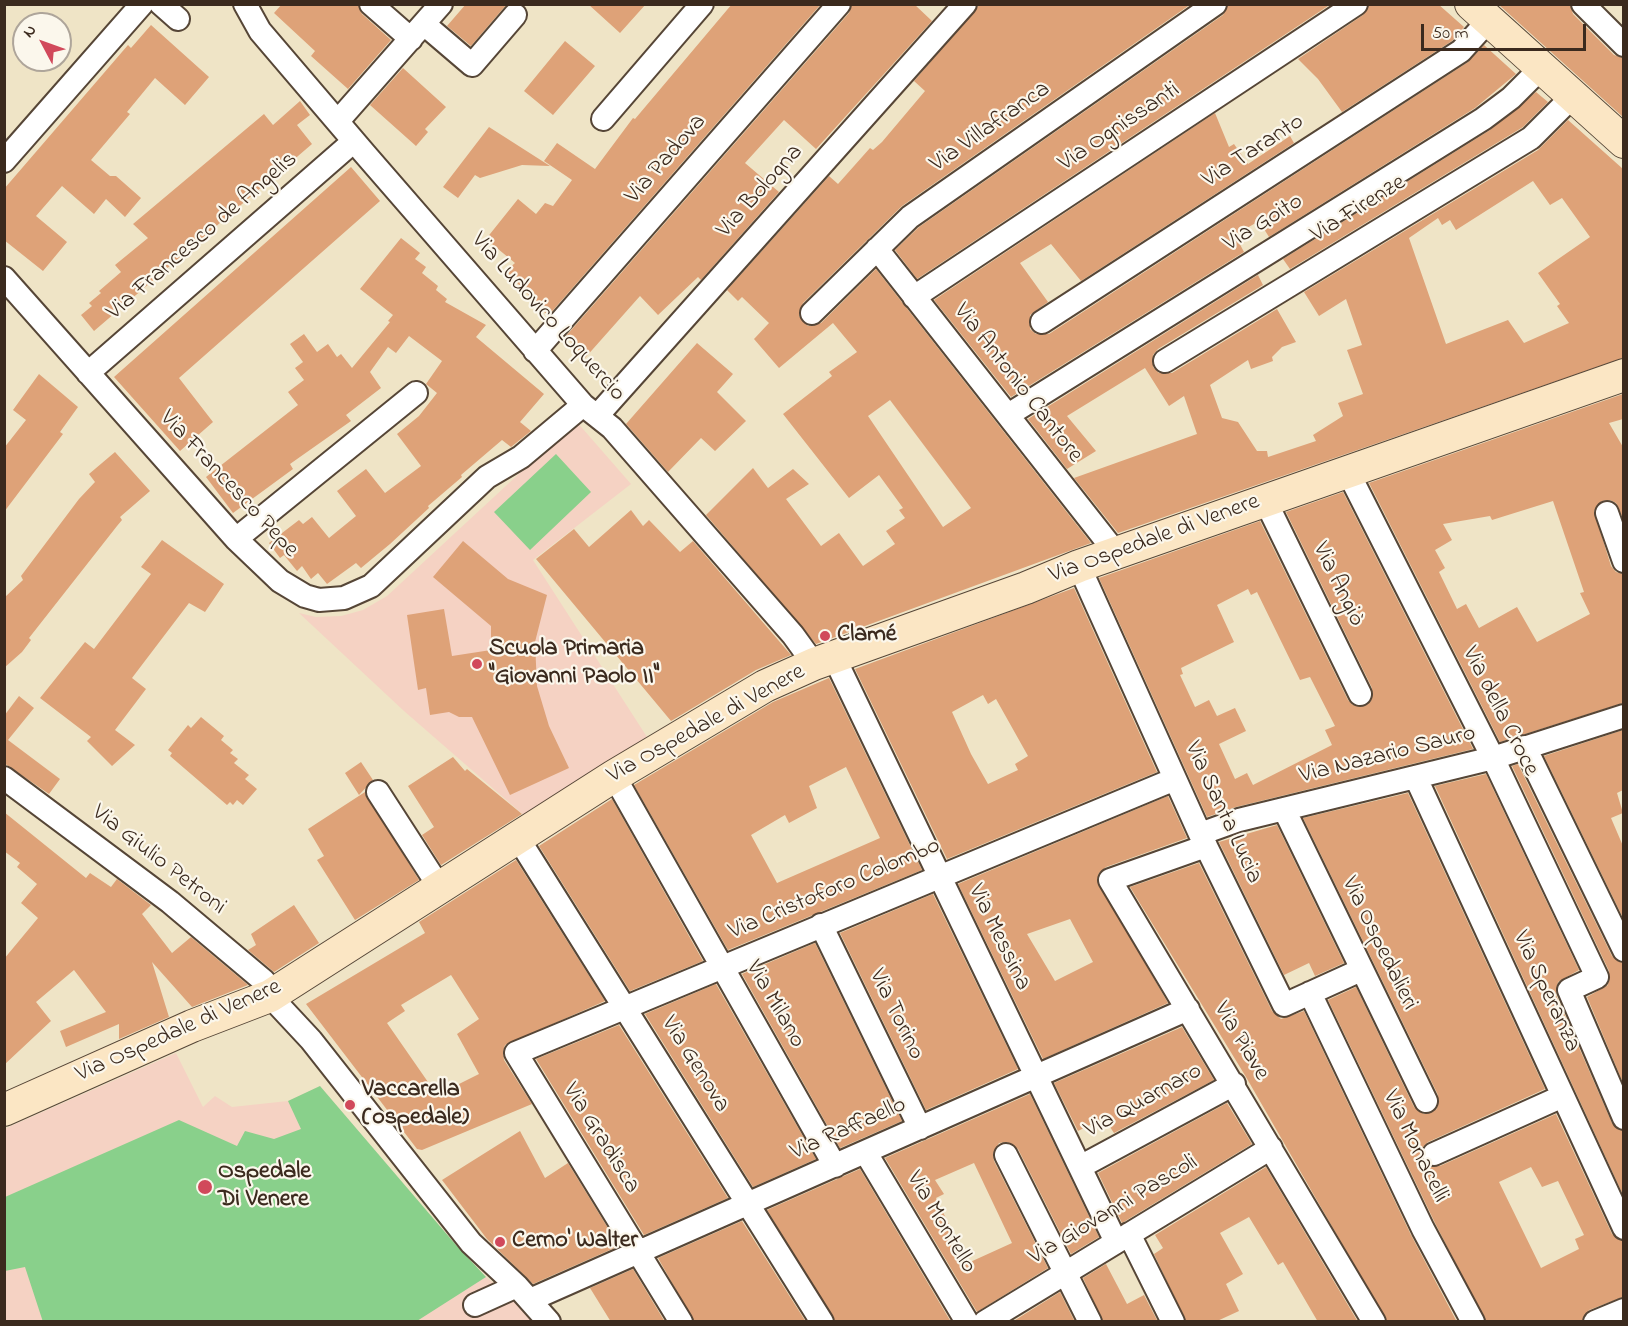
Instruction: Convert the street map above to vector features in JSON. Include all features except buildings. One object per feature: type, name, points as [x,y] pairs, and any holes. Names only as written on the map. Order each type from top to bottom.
[{"type":"street","points":[[4,161],[142,4]]},
{"type":"street","points":[[161,4],[178,19]]},
{"type":"street","name":"Via Ludovico Loquercio","points":[[245,4],[260,31],[535,351],[590,411],[612,428],[793,635],[824,661]]},
{"type":"street","points":[[371,4],[472,65],[515,15]]},
{"type":"street","points":[[338,121],[441,4]]},
{"type":"street","points":[[603,119],[702,4]]},
{"type":"street","name":"Via Padova","points":[[535,351],[839,4]]},
{"type":"street","name":"Via Bologna","points":[[590,411],[965,4]]},
{"type":"street","name":"Via Villafranca","points":[[812,312],[910,217],[1215,4]]},
{"type":"street","name":"Via Ognissanti","points":[[914,297],[1356,4]]},
{"type":"street","points":[[1583,4],[1623,45]]},
{"type":"street","points":[[1478,9],[1623,141]]},
{"type":"street","name":"Via Taranto","points":[[1042,322],[1461,51],[1478,9]]},
{"type":"street","name":"Via Goito","points":[[1008,416],[1483,119],[1511,98],[1541,68]]},
{"type":"street","name":"Via Firenze","points":[[1166,361],[1531,138],[1573,96]]},
{"type":"street","name":"Via Francesco de Angelis","points":[[88,373],[354,141]]},
{"type":"street","name":"Via Antonio Cantore","points":[[877,249],[1116,553]]},
{"type":"street","name":"Via Francesco Pepe","points":[[4,278],[236,539],[280,581],[298,593],[325,600],[354,595],[379,579],[487,477],[590,411]]},
{"type":"street","name":"Via Ospedale di Venere","points":[[4,1110],[192,1026],[270,996],[614,776],[765,686],[824,661],[1026,588],[1079,566],[1623,375]]},
{"type":"street","points":[[236,539],[416,393]]},
{"type":"street","name":"Via della Croce","points":[[1348,472],[1493,758],[1597,977],[1569,990],[1623,1118]]},
{"type":"street","name":"Via Angiò","points":[[1266,500],[1360,694]]},
{"type":"street","points":[[1607,513],[1623,559]]},
{"type":"street","name":"Via Santa Lucia","points":[[1079,566],[1203,840],[1284,1005],[1360,970]]},
{"type":"street","name":"Via Messina","points":[[824,661],[938,877],[1080,1167],[1173,1322]]},
{"type":"street","name":"Via Nazario Sauro","points":[[1203,840],[1239,820],[1493,758],[1623,716]]},
{"type":"street","points":[[1525,747],[1623,950]]},
{"type":"street","name":"Via Milano","points":[[614,776],[835,1166]]},
{"type":"street","name":"Via Giulio Petroni","points":[[4,778],[170,902],[264,981],[270,996],[311,1041],[471,1243],[524,1293],[549,1322]]},
{"type":"street","name":"Via Speranza","points":[[1416,778],[1623,1228]]},
{"type":"street","name":"Via Cristoforo Colombo","points":[[516,1053],[1175,779]]},
{"type":"street","points":[[378,792],[440,888]]},
{"type":"street","name":"Via Ospedalieri","points":[[1284,809],[1360,970],[1426,1101]]},
{"type":"street","name":"Via Genova","points":[[518,838],[822,1322]]},
{"type":"street","name":"Via Piave","points":[[1203,840],[1110,880],[1234,1084],[1374,1322]]},
{"type":"street","name":"Via Torino","points":[[821,925],[920,1128]]},
{"type":"street","name":"Via Monacelli","points":[[1310,993],[1423,1229],[1473,1322]]},
{"type":"street","name":"Via Raffaello","points":[[476,1305],[524,1293],[639,1253],[1188,1009]]},
{"type":"street","name":"Via Gradisca","points":[[516,1053],[681,1322]]},
{"type":"street","name":"Via Quarnaro","points":[[1080,1167],[1234,1084]]},
{"type":"street","points":[[1434,1154],[1563,1096]]},
{"type":"street","name":"Via Giovanni Pascoli","points":[[985,1322],[1271,1148]]},
{"type":"street","name":"Via Montello","points":[[866,1153],[967,1322]]},
{"type":"street","points":[[1006,1155],[1090,1322]]},
{"type":"street","points":[[1595,1322],[1623,1310]]},
{"type":"shaded area","name":"Scuola Primaria \"Giovanni Paolo II\"","points":[[576,421],[631,484],[533,560],[647,737],[527,818],[404,711],[299,613],[316,617],[341,616],[363,610],[387,596]]},
{"type":"shaded area","name":"Ospedale Di Venere","points":[[176,1053],[203,1107],[215,1096],[232,1107],[288,1101],[320,1086],[456,1245],[486,1277],[521,1304],[532,1321],[5,1321],[4,1129]]},
{"type":"green space","points":[[556,454],[591,492],[530,550],[494,512]]},
{"type":"green space","name":"Ospedale Di Venere","points":[[320,1086],[486,1277],[417,1321],[43,1322],[25,1267],[5,1271],[5,1197],[179,1120],[237,1146],[245,1131],[274,1139],[301,1129],[288,1101]]},
{"type":"place","name":"Clamé","points":[[825,636]]},
{"type":"place","name":"Scuola Primaria \"Giovanni Paolo II\"","points":[[477,664]]},
{"type":"place","name":"Vaccarella (ospedale)","points":[[350,1105]]},
{"type":"place","name":"Ospedale Di Venere","points":[[205,1187]]},
{"type":"place","name":"Cerno' Walter","points":[[500,1242]]}]
